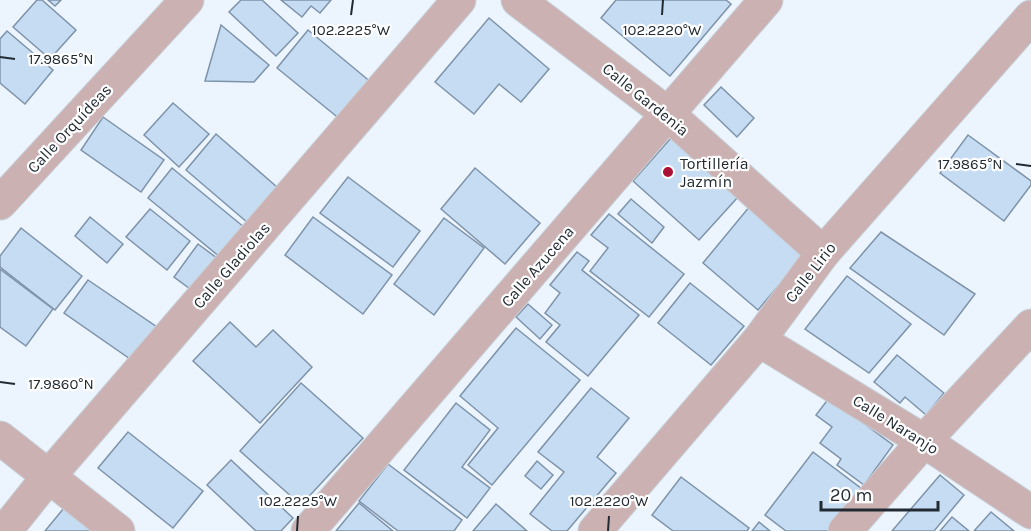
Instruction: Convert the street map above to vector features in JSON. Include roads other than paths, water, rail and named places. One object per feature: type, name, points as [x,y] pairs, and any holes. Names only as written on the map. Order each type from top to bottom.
[{"type":"street","name":"Calle Orquídeas","points":[[0,203],[187,0]]},
{"type":"street","name":"Calle Gladiolas","points":[[5,531],[459,0]]},
{"type":"street","name":"Calle Gardenia","points":[[518,0],[668,114],[823,253]]},
{"type":"street","name":"Calle Azucena","points":[[308,531],[766,0]]},
{"type":"street","name":"Calle Lirio","points":[[595,531],[759,340],[823,253],[1031,17]]},
{"type":"street","points":[[845,531],[924,441],[1031,326]]},
{"type":"street","name":"Calle Naranjo","points":[[759,340],[924,441],[1031,512]]},
{"type":"street","points":[[0,438],[118,531]]},
{"type":"place","name":"Tortillería Jazmín","points":[[668,172]]}]
